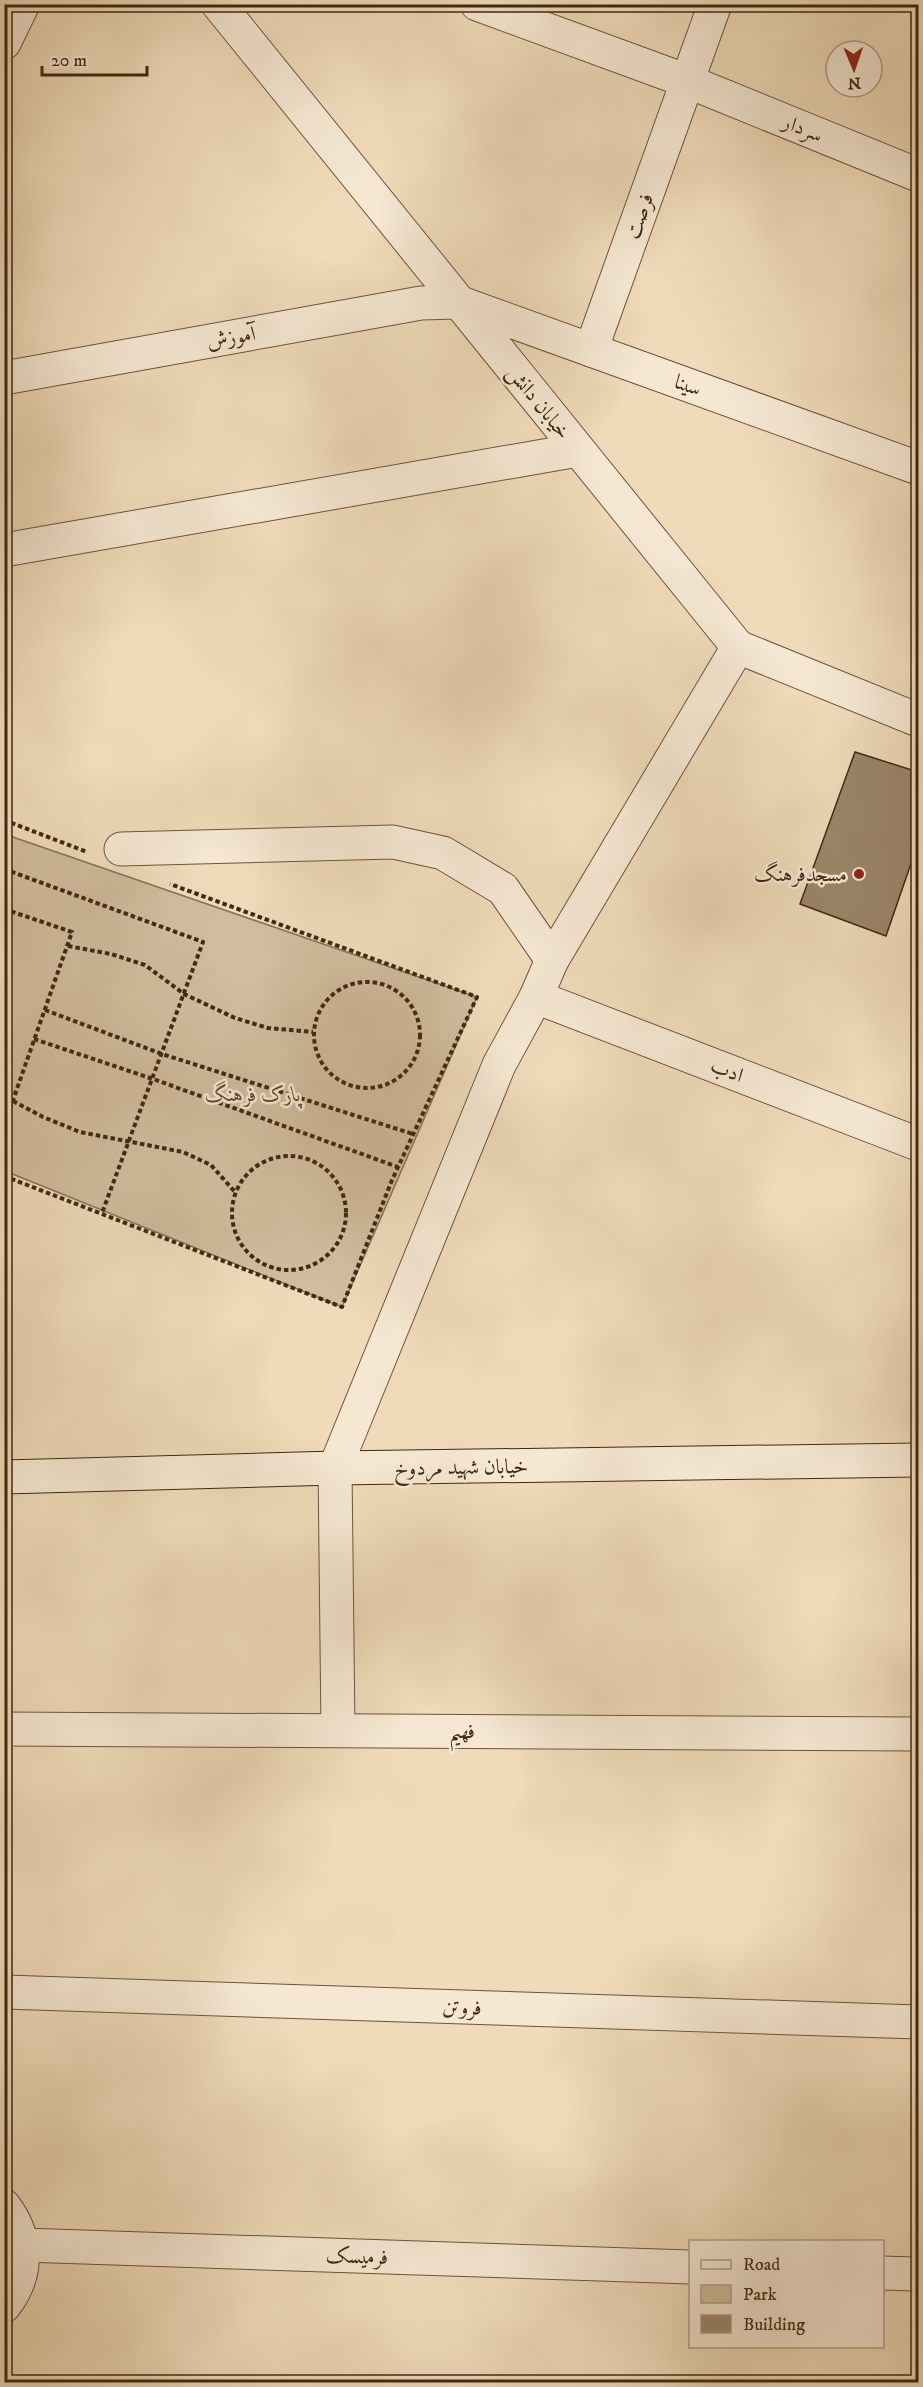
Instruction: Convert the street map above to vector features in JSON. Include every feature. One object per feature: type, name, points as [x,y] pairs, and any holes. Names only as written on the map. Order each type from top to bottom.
[{"type":"street","points":[[4,43],[23,4]]},
{"type":"street","name":"خیابان دانش","points":[[218,4],[738,647],[918,720]]},
{"type":"street","name":"سردار","points":[[477,4],[687,81],[918,175]]},
{"type":"street","name":"فرصت","points":[[591,350],[715,4]]},
{"type":"street","name":"سینا","points":[[458,302],[918,468]]},
{"type":"street","name":"آموزش","points":[[4,378],[421,303],[458,302]]},
{"type":"street","points":[[4,550],[578,450]]},
{"type":"street","points":[[338,1730],[335,1468],[499,1065],[536,997],[552,960],[738,647]]},
{"type":"street","points":[[107,852],[393,842],[443,853],[503,889],[552,960]]},
{"type":"street","name":"ادب","points":[[536,997],[918,1144]]},
{"type":"street","name":"خیابان شهید مردوخ","points":[[4,1477],[335,1468],[918,1460]]},
{"type":"street","name":"فهیم","points":[[4,1729],[918,1734]]},
{"type":"street","name":"فروتن","points":[[4,1992],[918,2022]]},
{"type":"street","points":[[4,2206],[15,2220],[23,2245],[22,2271],[13,2295],[4,2306]]},
{"type":"street","name":"فرمیسک","points":[[23,2245],[689,2267]]},
{"type":"path","points":[[4,820],[107,852]]},
{"type":"path","points":[[4,869],[203,942],[102,1213]]},
{"type":"path","points":[[4,1176],[342,1307],[398,1167],[477,997],[159,880]]},
{"type":"path","points":[[4,909],[72,932],[13,1101],[6,1120],[4,1119]]},
{"type":"path","points":[[68,946],[111,954],[145,965],[184,994],[235,1018],[268,1028],[314,1032]]},
{"type":"path","points":[[360,982],[379,983],[396,990],[409,1001],[417,1015],[421,1032],[419,1048],[413,1064],[387,1085],[370,1088],[354,1087],[338,1080],[324,1067],[316,1051],[314,1032],[318,1015],[328,999],[343,988],[360,982]]},
{"type":"path","points":[[45,1010],[162,1054],[413,1134]]},
{"type":"path","points":[[34,1039],[153,1078],[398,1167]]},
{"type":"path","points":[[13,1101],[43,1117],[80,1132],[183,1152],[211,1165],[236,1192]]},
{"type":"path","points":[[279,1156],[298,1156],[317,1162],[331,1173],[341,1188],[347,1206],[346,1224],[339,1241],[328,1256],[312,1266],[295,1270],[275,1269],[258,1261],[243,1248],[234,1231],[231,1212],[236,1192],[245,1176],[260,1164],[279,1156]]},
{"type":"green space","name":"پارک فرهنگ","points":[[4,834],[477,997],[342,1307],[5,1171]]},
{"type":"building","name":"مسجدفرهنگ","points":[[855,752],[918,772],[918,843],[886,936],[800,904]]},
{"type":"place","name":"مسجدفرهنگ","points":[[859,874]]}]
